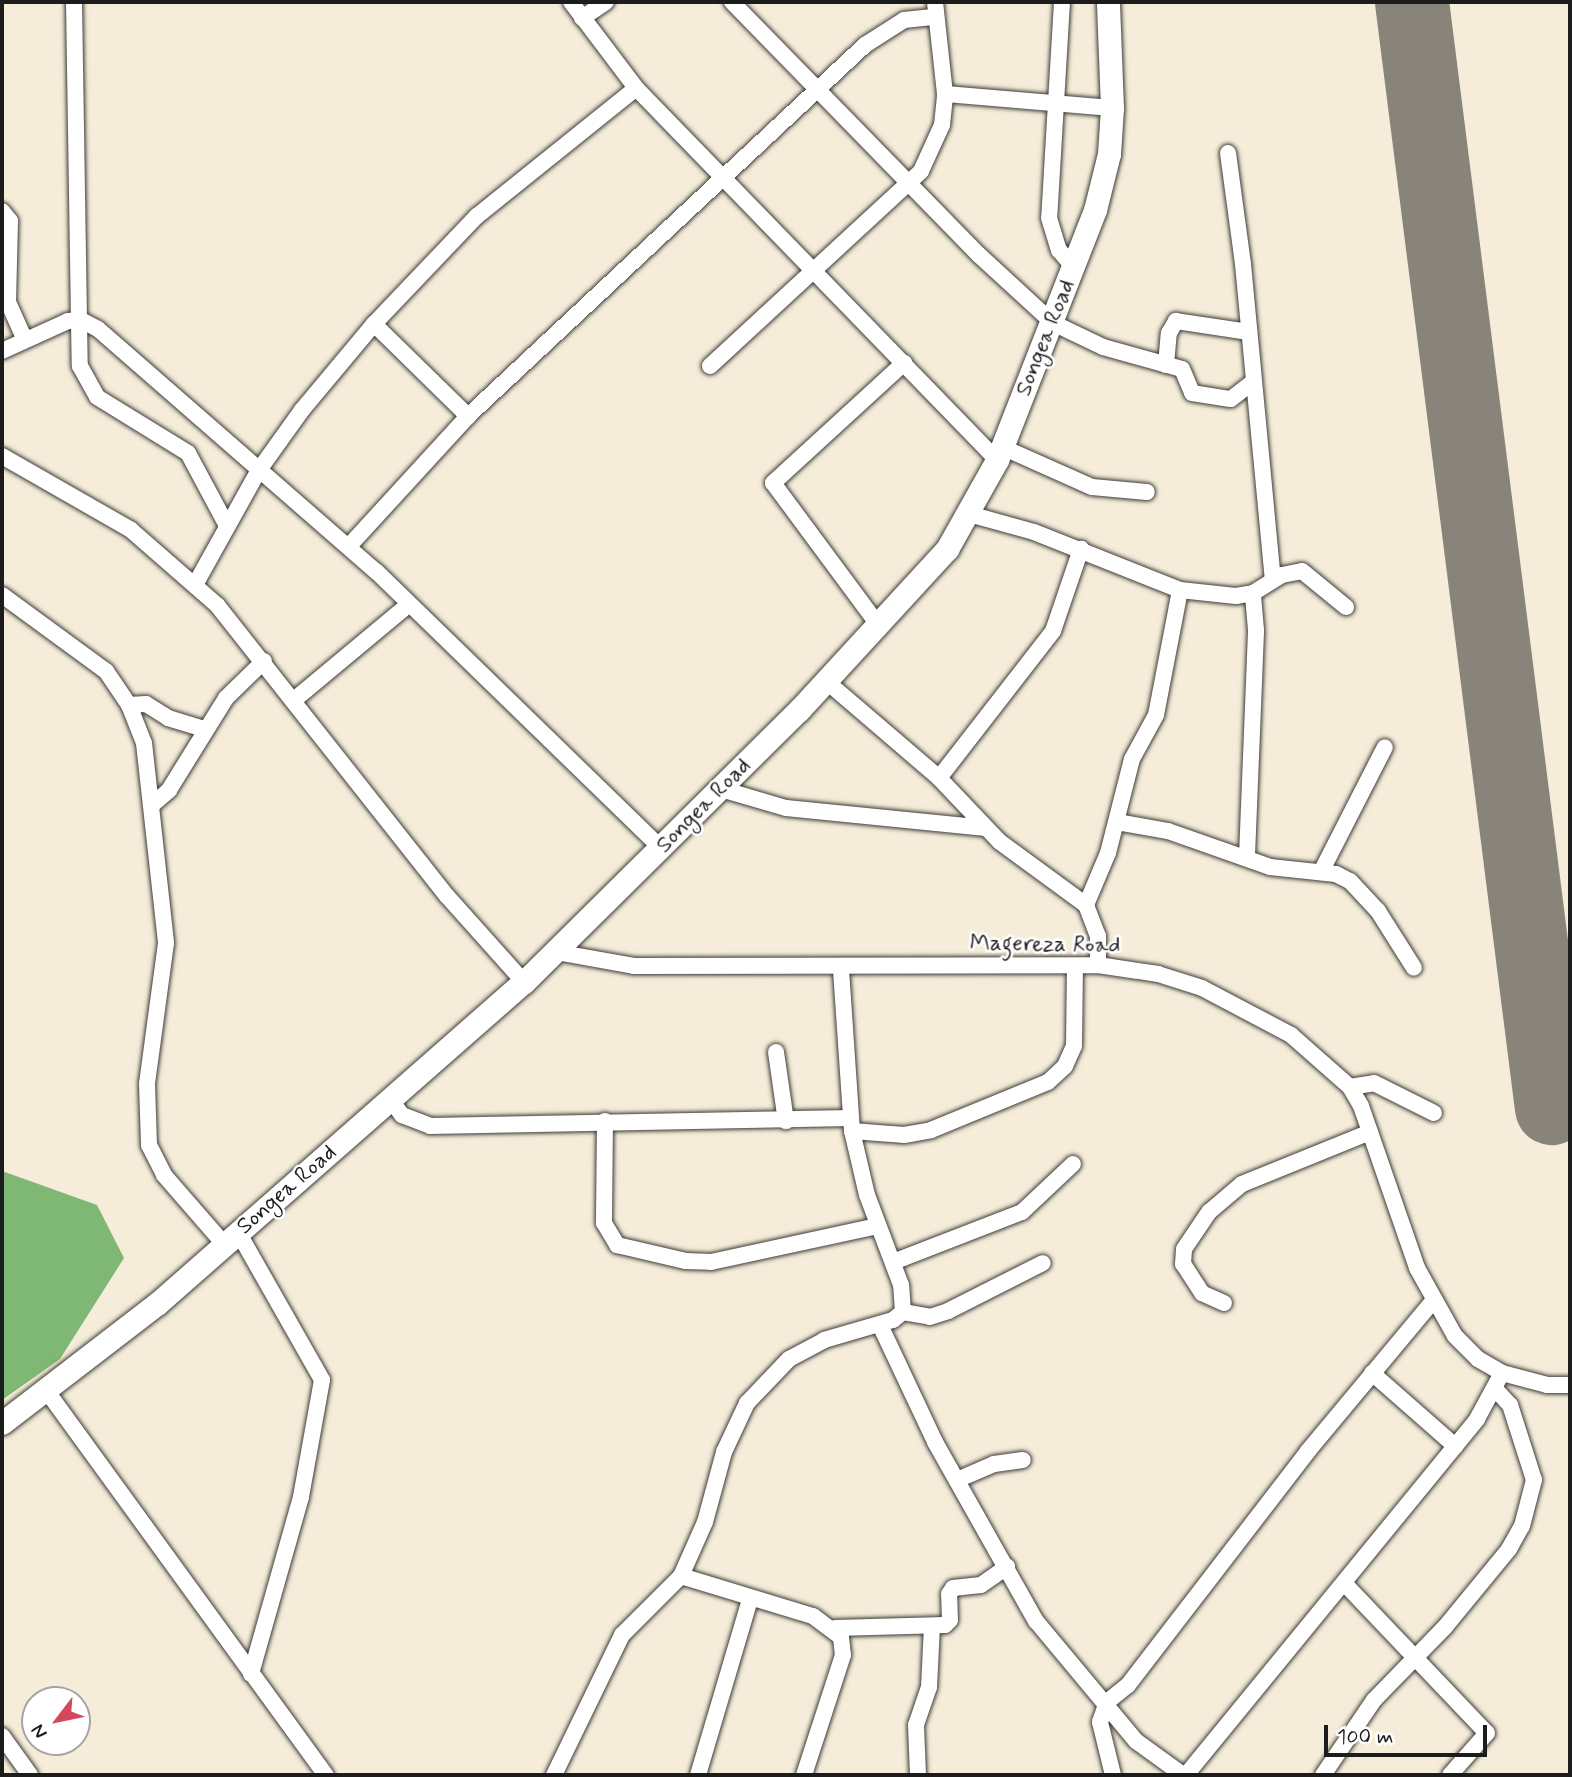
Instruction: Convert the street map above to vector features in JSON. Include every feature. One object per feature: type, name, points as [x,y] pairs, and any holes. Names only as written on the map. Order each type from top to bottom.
[{"type":"highway","name":"Songea Road","points":[[2,1423],[146,1314],[524,982],[721,789],[879,626],[947,549],[969,514],[1000,454],[1074,268],[1109,154],[1112,108],[1108,2]]},
{"type":"street","points":[[74,2],[77,353],[93,393],[188,453],[226,524]]},
{"type":"street","points":[[571,2],[636,88],[817,270],[904,363],[1000,454],[1092,486],[1147,492]]},
{"type":"street","points":[[582,18],[606,2]]},
{"type":"street","points":[[732,2],[819,92],[1053,323],[1087,341],[1182,369],[1188,391],[1205,397],[1236,398],[1253,382]]},
{"type":"street","points":[[1062,2],[1049,218],[1059,250],[1074,268]]},
{"type":"street","points":[[349,546],[468,416],[725,176],[886,29],[934,9],[945,94],[933,150],[909,182],[817,270],[710,366]]},
{"type":"street","points":[[196,583],[226,524],[259,470],[374,324],[477,216],[636,88]]},
{"type":"street","points":[[945,94],[1112,108]]},
{"type":"street","points":[[1228,153],[1273,579]]},
{"type":"street","points":[[2,211],[10,221],[9,306],[24,338]]},
{"type":"street","points":[[2,351],[24,338],[77,319],[103,333],[349,546],[662,849]]},
{"type":"street","points":[[1166,365],[1170,332],[1176,321],[1249,332]]},
{"type":"street","points":[[374,324],[468,416]]},
{"type":"street","points":[[879,626],[773,483],[904,363]]},
{"type":"street","points":[[2,456],[108,515],[196,583],[264,660],[447,896],[524,982]]},
{"type":"street","points":[[969,514],[1081,549],[1180,590],[1236,596],[1253,593],[1273,579],[1294,571]]},
{"type":"street","points":[[939,778],[1053,631],[1081,549]]},
{"type":"street","points":[[1272,551],[1294,571],[1312,576],[1346,607]]},
{"type":"street","points":[[1086,905],[1117,822],[1132,759],[1156,715],[1180,590]]},
{"type":"street","points":[[1247,856],[1256,630],[1253,593]]},
{"type":"street","points":[[2,595],[91,657],[129,705],[146,751],[152,805],[152,851],[166,958],[150,1049],[149,1145],[164,1175],[231,1238],[321,1380],[301,1497],[251,1674]]},
{"type":"street","points":[[294,700],[408,605]]},
{"type":"street","points":[[152,805],[167,794],[226,698],[264,660]]},
{"type":"street","points":[[826,681],[939,778],[986,828],[1086,905],[1098,936],[1098,965]]},
{"type":"street","points":[[129,705],[146,704],[168,718],[205,729]]},
{"type":"street","points":[[1321,872],[1385,747]]},
{"type":"street","points":[[721,789],[786,808],[986,828]]},
{"type":"street","points":[[1117,822],[1152,827],[1247,856],[1284,871],[1336,874],[1362,891],[1414,968]]},
{"type":"street","name":"Magereza Road","points":[[556,952],[634,966],[841,969],[1098,965],[1158,974],[1235,1003],[1292,1035],[1350,1087],[1370,1132],[1432,1302],[1455,1336],[1478,1359],[1503,1373],[1547,1385],[1570,1385]]},
{"type":"street","points":[[391,1100],[402,1115],[430,1126],[605,1121],[786,1121],[851,1124],[904,1135],[931,1130],[1048,1082],[1065,1066],[1074,1046],[1075,966]]},
{"type":"street","points":[[841,969],[851,1124],[878,1226],[901,1285],[903,1312]]},
{"type":"street","points":[[776,1052],[786,1121]]},
{"type":"street","points":[[1350,1087],[1374,1083],[1434,1113]]},
{"type":"street","points":[[605,1121],[604,1223],[617,1245],[686,1261],[711,1262],[878,1226]]},
{"type":"street","points":[[1224,1303],[1202,1293],[1183,1264],[1184,1249],[1209,1212],[1242,1184],[1370,1132]]},
{"type":"street","points":[[892,1262],[1022,1212],[1073,1164]]},
{"type":"street","points":[[554,1775],[622,1635],[681,1576],[705,1522],[724,1451],[747,1403],[789,1359],[824,1340],[880,1325],[903,1312],[930,1317],[948,1311],[1043,1263]]},
{"type":"street","points":[[1113,1775],[1100,1722],[1107,1702],[1122,1692],[1372,1373],[1432,1302]]},
{"type":"street","points":[[880,1325],[957,1480],[1036,1621],[1107,1702],[1136,1741],[1185,1775],[1455,1446],[1496,1390],[1503,1373]]},
{"type":"street","points":[[1372,1373],[1455,1446]]},
{"type":"street","points":[[46,1390],[326,1775]]},
{"type":"street","points":[[1323,1775],[1374,1700],[1415,1658],[1509,1549],[1529,1507],[1534,1480],[1521,1432],[1510,1405],[1496,1390]]},
{"type":"street","points":[[957,1480],[994,1464],[1024,1460]]},
{"type":"street","points":[[681,1576],[750,1600],[813,1616],[835,1628],[932,1626],[950,1620],[949,1594],[953,1588],[963,1583],[981,1585],[1007,1567]]},
{"type":"street","points":[[1344,1583],[1487,1733],[1450,1775]]},
{"type":"street","points":[[698,1775],[750,1600]]},
{"type":"street","points":[[918,1775],[916,1725],[929,1687],[932,1626]]},
{"type":"street","points":[[804,1775],[843,1655],[835,1628]]},
{"type":"street","points":[[2,1736],[30,1775]]},
{"type":"green space","points":[[2,1171],[97,1205],[124,1258],[60,1359],[2,1400]]},
{"type":"runway","points":[[1412,2],[1552,1108]]}]
